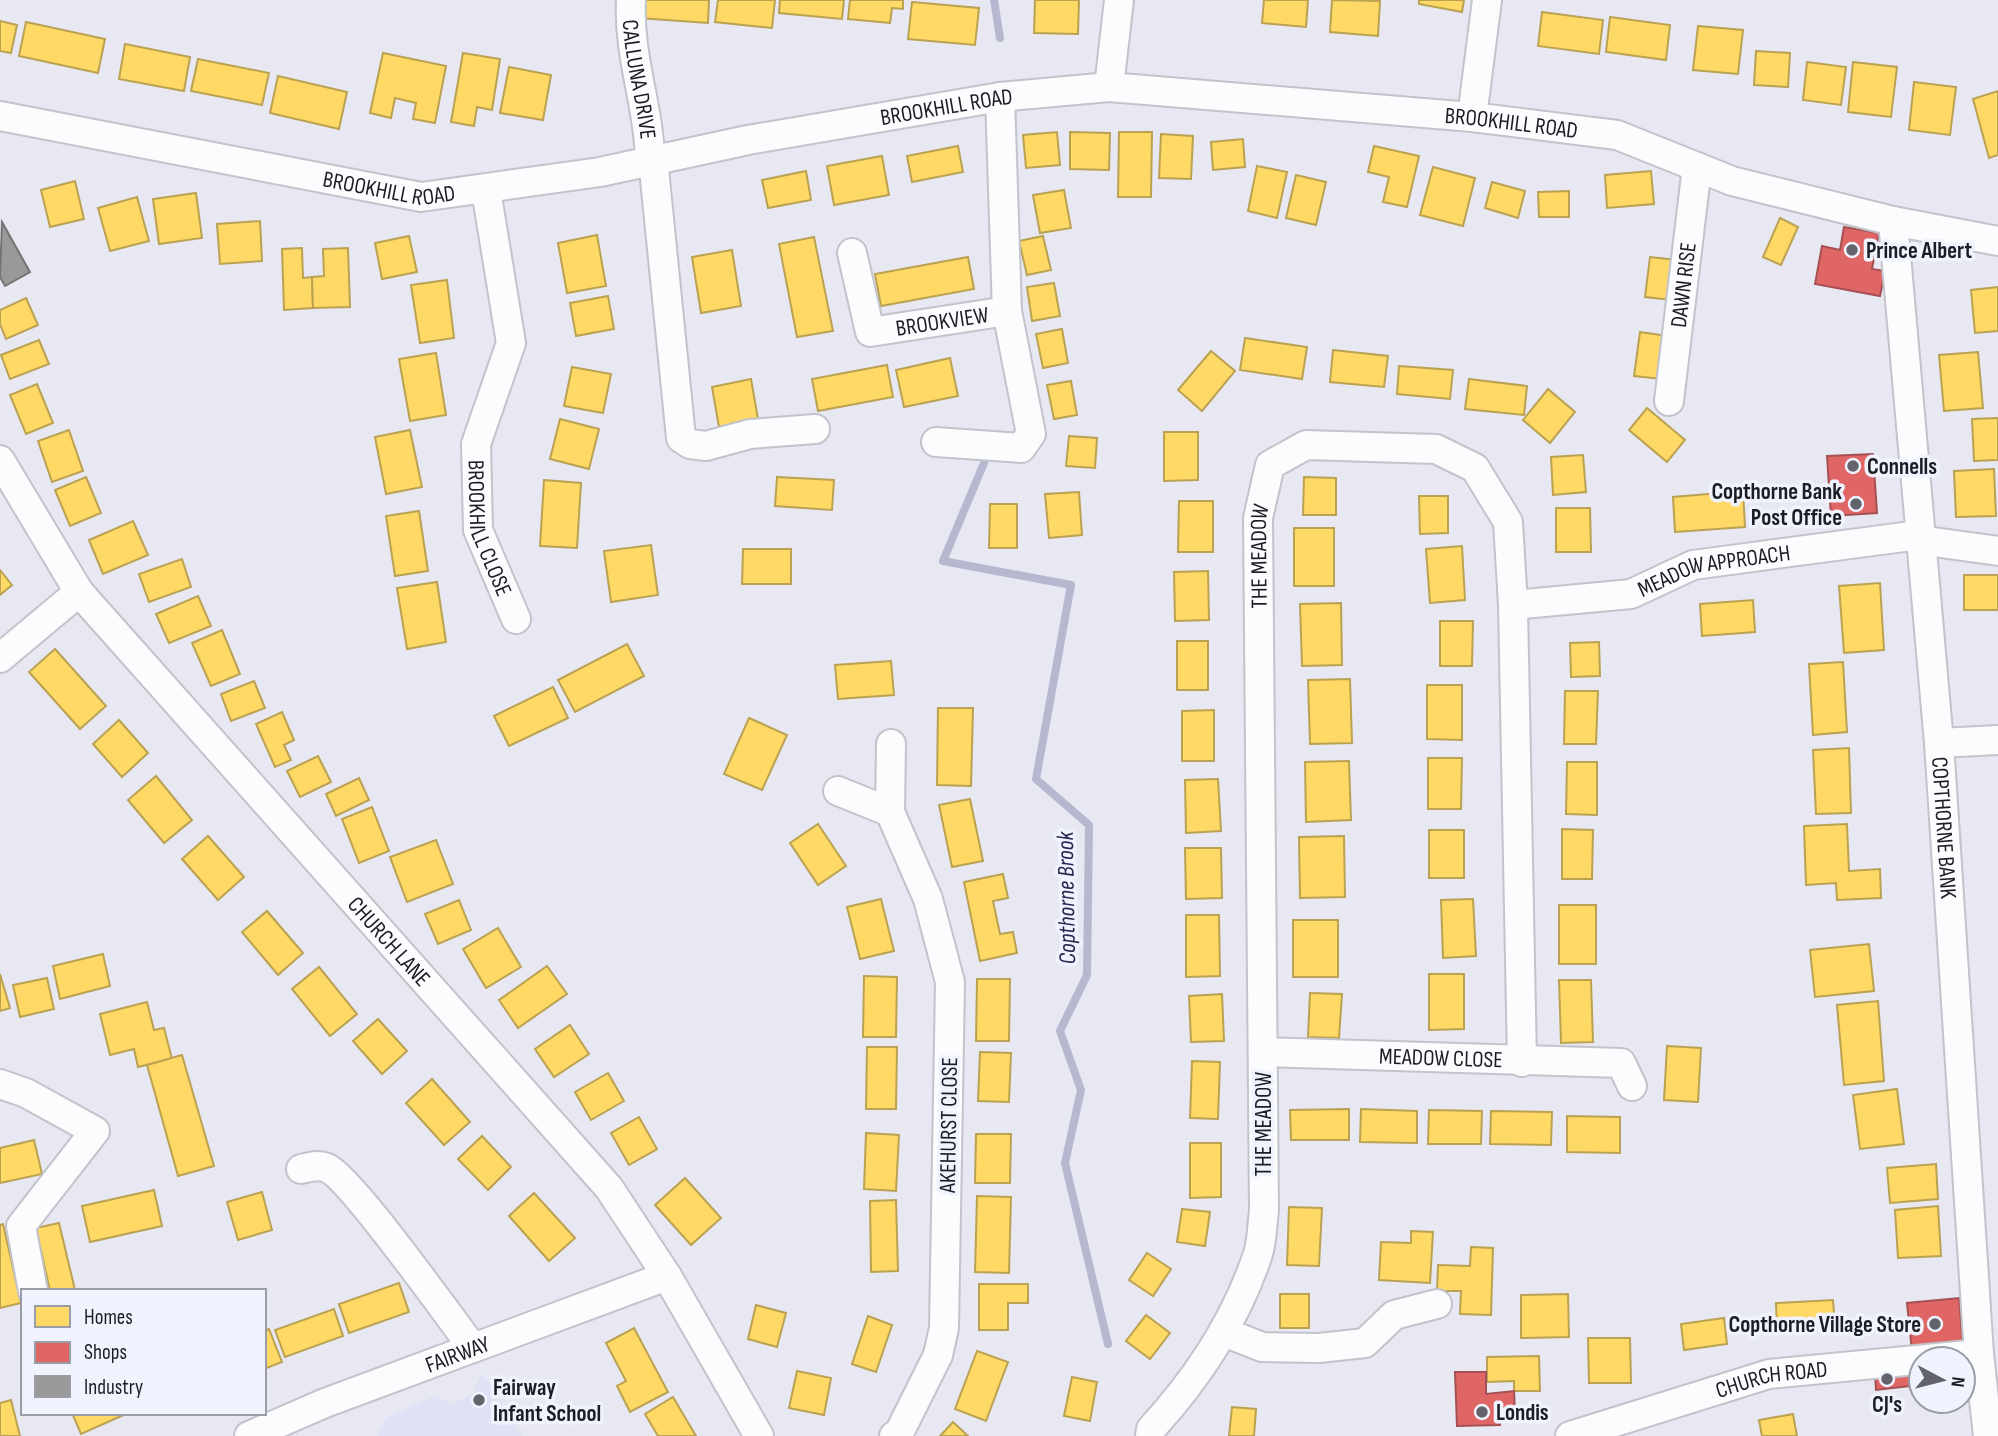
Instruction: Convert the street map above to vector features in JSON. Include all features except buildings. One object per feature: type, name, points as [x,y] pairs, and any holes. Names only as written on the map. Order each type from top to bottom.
[{"type":"street","name":"CALLUNA DRIVE","points":[[631,0],[630,27],[634,64],[650,140],[681,438],[690,444],[706,446],[750,434],[815,429]]},
{"type":"street","points":[[1109,87],[1119,0]]},
{"type":"street","points":[[1472,117],[1487,0]]},
{"type":"street","name":"BROOKHILL ROAD","points":[[0,116],[421,197],[600,172],[652,160],[1000,97],[1109,87],[1472,117],[1617,135],[1732,181],[1894,221],[1998,241]]},
{"type":"street","name":"BROOKVIEW","points":[[852,253],[870,332],[1007,311],[1000,97]]},
{"type":"street","name":"DAWN RISE","points":[[1669,401],[1697,167]]},
{"type":"street","name":"BROOKHILL CLOSE","points":[[486,190],[511,343],[476,444],[478,530],[516,619]]},
{"type":"street","name":"COPTHORNE BANK","points":[[1894,221],[1919,538],[1986,1264],[1979,1354],[1988,1436]]},
{"type":"street","points":[[936,442],[1021,448],[1031,435],[1007,311]]},
{"type":"street","name":"THE MEADOW","points":[[1150,1436],[1151,1429],[1185,1391],[1224,1332],[1259,1252],[1264,1211],[1258,518],[1270,465],[1306,445],[1436,449],[1475,468],[1508,522],[1513,605],[1522,1062]]},
{"type":"street","name":"CHURCH LANE","points":[[0,460],[79,592],[609,1188],[667,1276],[759,1436]]},
{"type":"street","name":"MEADOW APPROACH","points":[[1513,605],[1632,594],[1693,565],[1919,538],[1998,551]]},
{"type":"street","points":[[0,658],[79,592]]},
{"type":"street","points":[[1939,743],[1998,740]]},
{"type":"street","name":"AKEHURST CLOSE","points":[[891,744],[890,813],[928,899],[950,982],[944,1328],[938,1354],[899,1433],[894,1436]]},
{"type":"street","points":[[838,791],[890,813]]},
{"type":"street","name":"MEADOW CLOSE","points":[[1263,1052],[1629,1067]]},
{"type":"street","points":[[0,1084],[26,1093],[94,1131],[21,1226],[33,1289]]},
{"type":"street","points":[[300,1169],[316,1166],[329,1168],[358,1199],[473,1348]]},
{"type":"street","name":"FAIRWAY","points":[[249,1436],[324,1404],[667,1276]]},
{"type":"street","points":[[1224,1332],[1262,1347],[1319,1348],[1365,1343],[1394,1315],[1437,1304]]},
{"type":"street","name":"CHURCH ROAD","points":[[1570,1436],[1769,1374],[1979,1354]]},
{"type":"shaded area","name":"Fairway Infant School","points":[[482,1373],[522,1436],[377,1436],[386,1418],[434,1396],[452,1404],[472,1394]]},
{"type":"waterway","name":"Copthorne Brook","points":[[994,0],[1000,38]]},
{"type":"waterway","name":"Copthorne Brook","points":[[989,451],[943,561],[1071,585],[1036,779],[1089,825],[1087,975],[1060,1031],[1081,1090],[1065,1163],[1108,1344]]},
{"type":"place","name":"Prince Albert","points":[[1852,250]]},
{"type":"place","name":"Connells","points":[[1853,466]]},
{"type":"place","name":"Copthorne Bank Post Office","points":[[1856,504]]},
{"type":"place","name":"Copthorne Village Store","points":[[1935,1324]]},
{"type":"place","name":"CJ's","points":[[1887,1379]]},
{"type":"place","name":"Fairway Infant School","points":[[479,1400]]},
{"type":"place","name":"Londis","points":[[1482,1412]]}]
